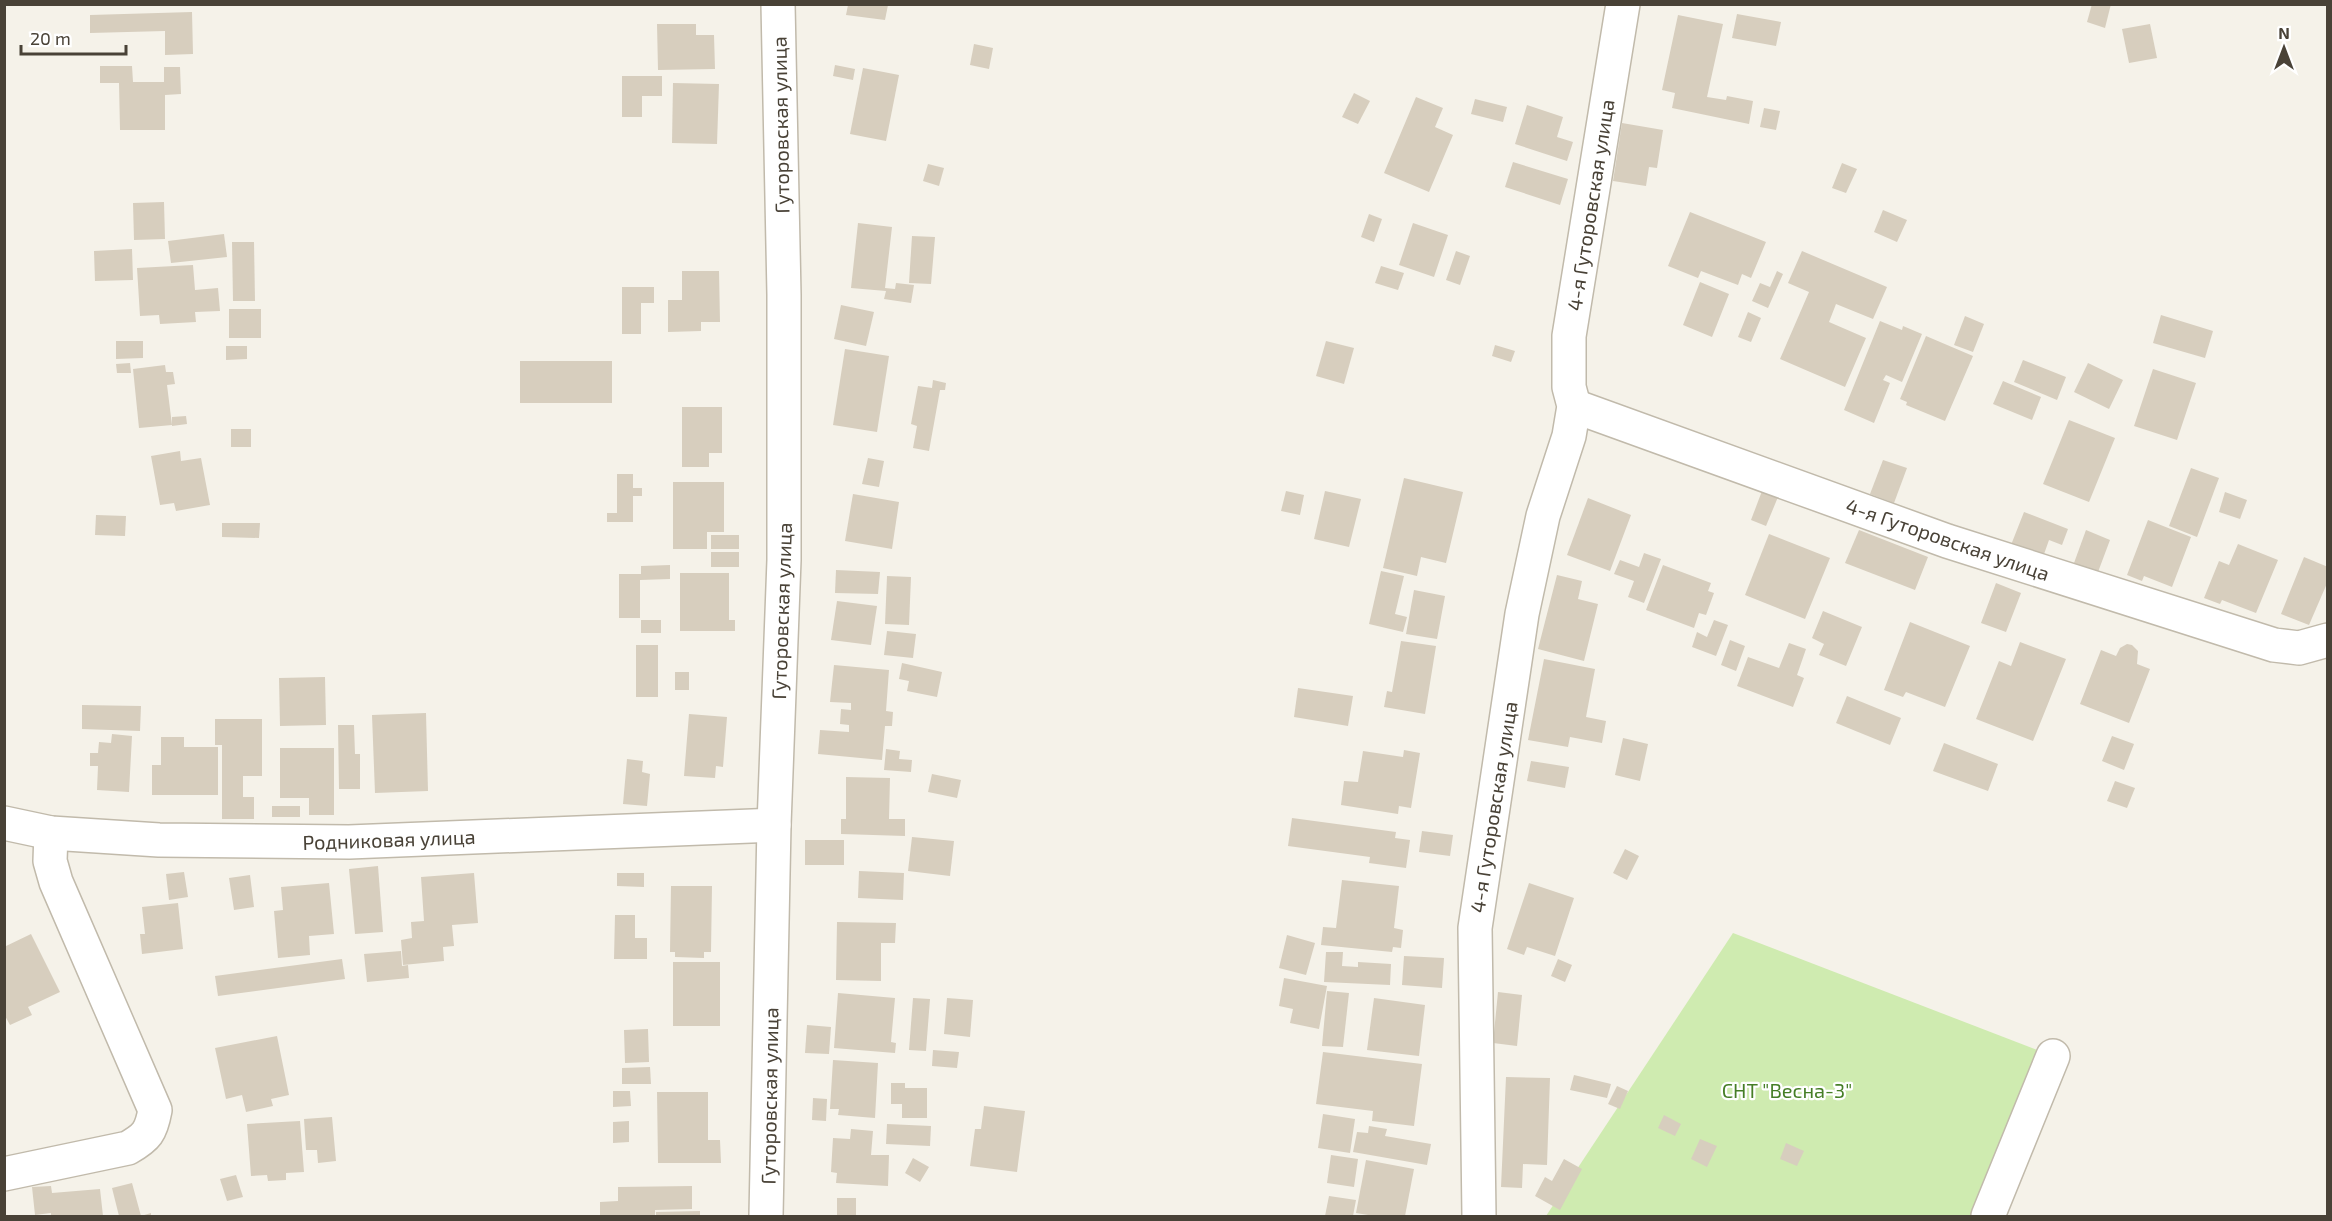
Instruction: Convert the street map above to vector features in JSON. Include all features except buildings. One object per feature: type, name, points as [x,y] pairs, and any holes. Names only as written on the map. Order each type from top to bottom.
[{"type":"street","name":"Гуторовская улица","points":[[766,1216],[774,825],[784,560],[784,295],[778,4]]},
{"type":"street","name":"4-я Гуторовская улица","points":[[1479,1216],[1474,928],[1522,614],[1543,516],[1569,435],[1574,406],[1569,387],[1569,336],[1623,4]]},
{"type":"street","name":"4-я Гуторовская улица","points":[[1574,406],[1947,541],[2274,645],[2300,648],[2328,640]]},
{"type":"street","name":"Родниковая улица","points":[[4,824],[51,833],[159,840],[350,842],[774,825]]},
{"type":"street","points":[[4,1174],[128,1148],[146,1138],[153,1124],[155,1110],[56,882],[50,861],[51,833]]},
{"type":"street","points":[[1988,1216],[2053,1056]]},
{"type":"green space","name":"СНТ \"Весна-3\"","points":[[1733,933],[2053,1056],[1988,1216],[1546,1216]]}]
